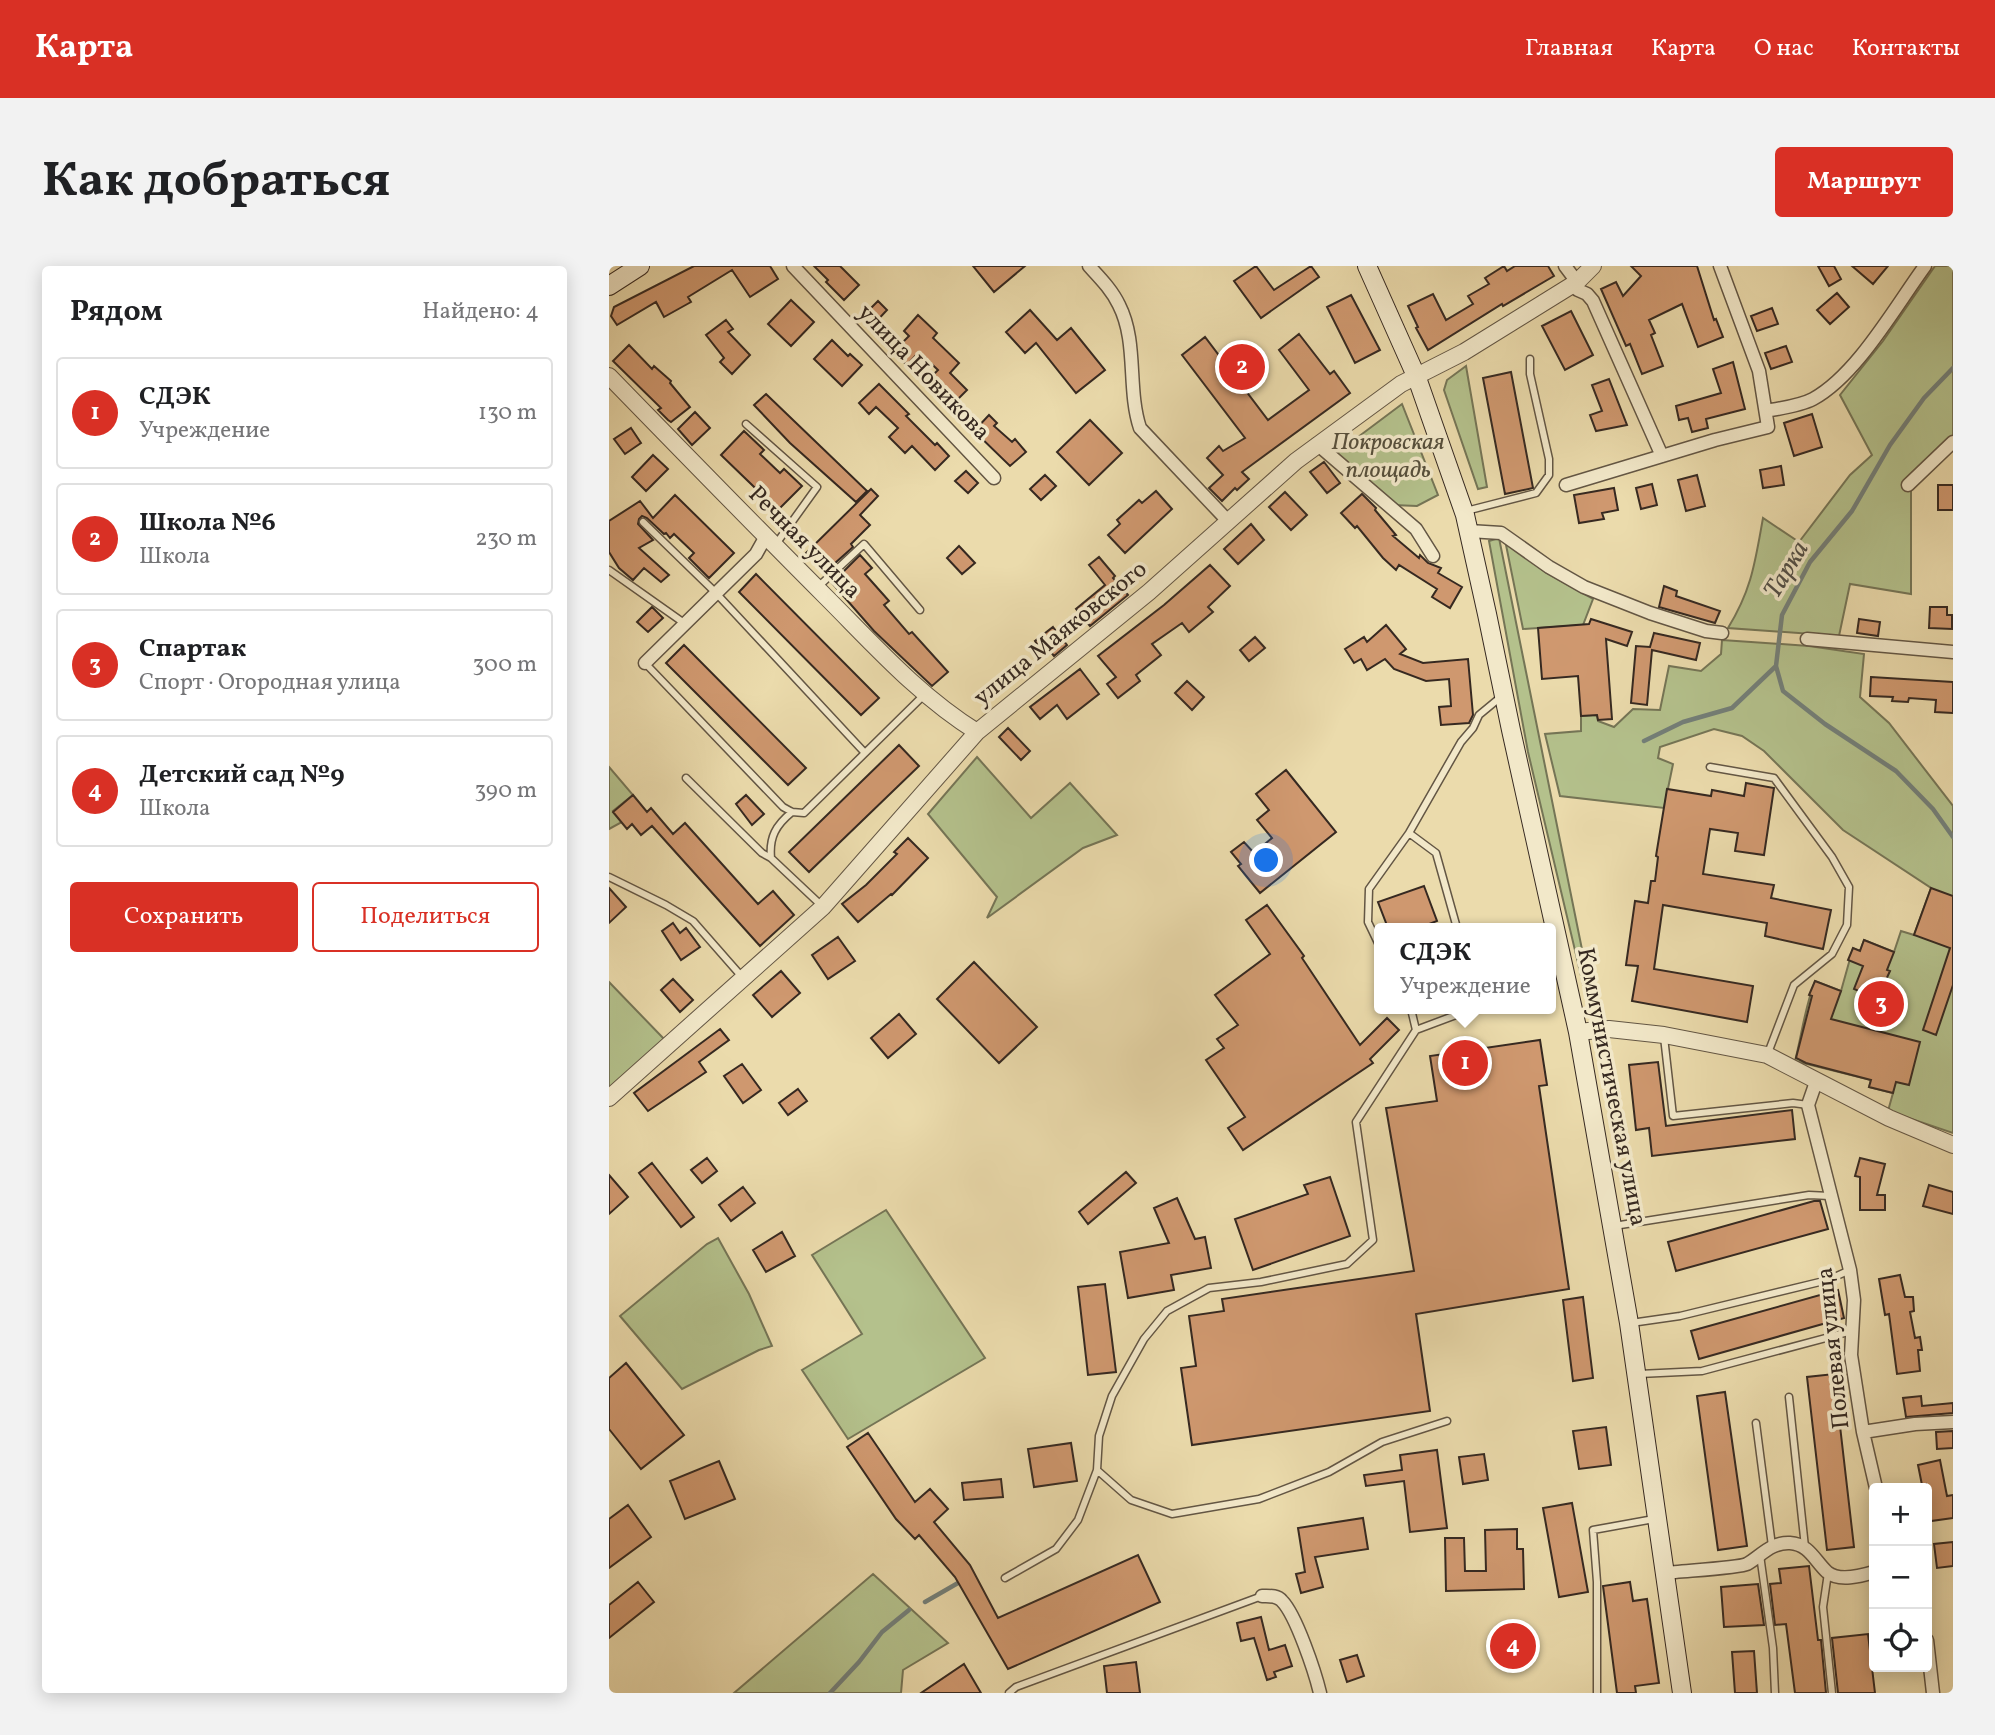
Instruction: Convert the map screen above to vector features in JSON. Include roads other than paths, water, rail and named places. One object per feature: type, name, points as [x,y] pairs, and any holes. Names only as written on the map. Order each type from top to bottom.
[{"type":"main road","points":[[609,286],[640,266]]},
{"type":"main road","name":"Коммунистическая улица","points":[[1367,266],[1417,378],[1464,512],[1554,923]]},
{"type":"main road","name":"Коммунистическая улица","points":[[1556,933],[1578,1032],[1613,1226],[1659,1518],[1682,1693]]},
{"type":"street","name":"улица Новикова","points":[[793,266],[994,478]]},
{"type":"street","points":[[1089,266],[1103,281],[1119,306],[1127,332],[1134,409],[1140,428],[1227,520]]},
{"type":"street","points":[[1565,266],[1577,282],[1579,290],[1587,294],[1593,302],[1662,456]]},
{"type":"street","name":"улица Маяковского","points":[[609,1098],[823,907],[977,732],[1149,592],[1227,520],[1317,444],[1401,384],[1464,352],[1577,282],[1593,266]]},
{"type":"street","points":[[1566,485],[1768,427],[1759,371],[1720,266]]},
{"type":"street","points":[[1766,411],[1811,401],[1838,384],[1925,266]]},
{"type":"street","name":"Речная улица","points":[[609,376],[770,542],[925,694],[949,715],[977,732]]},
{"type":"street","points":[[1908,485],[1953,442]]},
{"type":"street","points":[[1317,444],[1416,529],[1433,556]]},
{"type":"street","points":[[1469,531],[1501,533],[1549,567],[1584,587],[1650,613],[1706,631],[1722,633]]},
{"type":"street","points":[[645,663],[715,592],[770,542]]},
{"type":"street","points":[[1807,639],[1953,652]]},
{"type":"street","points":[[1578,1032],[1609,1029],[1664,1035],[1767,1055],[1931,1138],[1953,1145]]},
{"type":"street","points":[[1808,1105],[1816,1082]]},
{"type":"street","name":"Полевая улица","points":[[1808,1105],[1850,1270],[1854,1300],[1851,1355],[1863,1432],[1875,1483]]},
{"type":"street","points":[[1863,1432],[1906,1425],[1953,1422]]},
{"type":"street","points":[[1666,1573],[1745,1565],[1772,1546],[1790,1543],[1805,1549],[1828,1573],[1839,1577],[1858,1577],[1869,1574]]},
{"type":"street","points":[[1262,1596],[1282,1600],[1299,1631],[1320,1693]]},
{"type":"street","points":[[1931,1672],[1933,1693]]},
{"type":"lane","points":[[1464,512],[1536,493],[1549,475],[1549,459],[1530,374],[1530,359]]},
{"type":"lane","points":[[745,424],[817,486],[770,542]]},
{"type":"lane","points":[[643,522],[715,592],[865,753]]},
{"type":"lane","points":[[817,588],[864,544],[920,610]]},
{"type":"lane","points":[[609,570],[684,623]]},
{"type":"lane","points":[[645,663],[783,807],[792,812],[804,813],[925,694]]},
{"type":"lane","points":[[1374,936],[1367,922],[1369,889],[1409,834],[1479,715],[1503,695]]},
{"type":"lane","points":[[1710,767],[1774,778],[1832,856],[1849,887],[1847,925],[1832,954],[1794,985],[1767,1055]]},
{"type":"lane","points":[[686,778],[762,853],[771,858],[823,907]]},
{"type":"lane","points":[[771,858],[772,835],[792,812]]},
{"type":"lane","points":[[1409,834],[1436,853],[1456,923]]},
{"type":"lane","points":[[609,877],[693,921],[744,980]]},
{"type":"lane","points":[[1412,1014],[1416,1030]]},
{"type":"lane","points":[[1005,1578],[1056,1549],[1078,1520],[1097,1470],[1099,1436],[1112,1396],[1144,1339],[1167,1311],[1209,1288],[1261,1282],[1347,1264],[1373,1240],[1356,1122],[1416,1030],[1459,1014]]},
{"type":"lane","points":[[1664,1035],[1673,1116],[1793,1103],[1808,1105]]},
{"type":"lane","points":[[1613,1226],[1808,1195],[1830,1196]]},
{"type":"lane","points":[[1629,1323],[1679,1316],[1828,1280],[1850,1270]]},
{"type":"lane","points":[[1637,1374],[1702,1371],[1852,1331]]},
{"type":"lane","points":[[1789,1397],[1806,1535],[1805,1549]]},
{"type":"lane","points":[[1097,1470],[1131,1500],[1172,1514],[1259,1499],[1329,1472],[1381,1443],[1447,1421]]},
{"type":"lane","points":[[1756,1423],[1772,1546]]},
{"type":"lane","points":[[1597,1693],[1597,1582],[1593,1530],[1659,1518]]},
{"type":"lane","points":[[1759,1553],[1773,1648],[1775,1693]]},
{"type":"lane","points":[[1828,1573],[1823,1607],[1832,1693]]},
{"type":"lane","points":[[1009,1693],[1262,1596]]},
{"type":"waterway","name":"Тарка","points":[[1953,368],[1924,398],[1890,445],[1852,511],[1810,562],[1782,615],[1776,666],[1783,691],[1825,724],[1896,771],[1933,809],[1953,837]]},
{"type":"waterway","points":[[1644,741],[1683,722],[1732,708],[1776,666]]},
{"type":"waterway","points":[[925,1602],[958,1583]]},
{"type":"waterway","points":[[830,1693],[882,1632],[909,1610]]},
{"type":"place","name":"Школа №6","points":[[1242,367]]},
{"type":"place","name":"Спартак","points":[[1881,1004]]},
{"type":"place","name":"СДЭК","points":[[1465,1063]]},
{"type":"place","name":"Детский сад №9","points":[[1513,1646]]},
{"type":"park label","name":"Покровская площадь","points":[[1388,457]]}]
